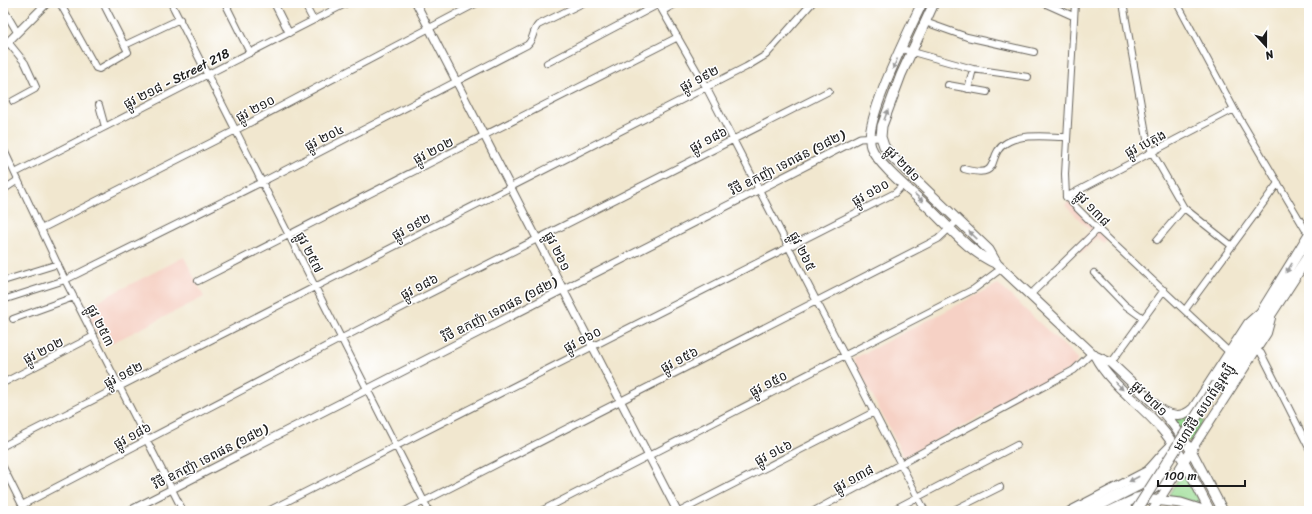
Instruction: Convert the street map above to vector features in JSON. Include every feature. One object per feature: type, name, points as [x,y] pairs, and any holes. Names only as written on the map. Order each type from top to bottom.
[{"type":"highway","name":"មហាវិថី សហព័ន្ធរុស្ស៊ី","points":[[1220,386],[1267,312],[1309,235]]},
{"type":"highway","name":"មហាវិថី សហព័ន្ធរុស្ស៊ី","points":[[1267,312],[1309,255]]},
{"type":"highway","points":[[1136,511],[1168,460],[1220,386]]},
{"type":"highway","points":[[1144,511],[1220,386]]},
{"type":"highway","points":[[1088,511],[1139,485],[1152,476],[1168,460]]},
{"type":"main road","points":[[869,137],[875,114],[922,3]]},
{"type":"main road","name":"ផ្លូវ ២៧១","points":[[934,3],[911,52],[882,126],[881,137],[884,146],[892,157],[989,250],[1000,266],[1094,354],[1111,363],[1161,410],[1188,446],[1222,511]]},
{"type":"main road","name":"ផ្លូវ ២៧១","points":[[869,137],[874,153],[904,184],[982,258],[1000,266]]},
{"type":"main road","name":"មហាវិថី សហព័ន្ធរុស្ស៊ី","points":[[1152,511],[1184,461],[1188,446],[1256,350],[1266,333],[1267,312]]},
{"type":"main road","name":"មហាវិថី សហព័ន្ធរុស្ស៊ី","points":[[1161,410],[1172,415],[1180,416],[1193,408],[1248,323],[1267,312]]},
{"type":"main road","name":"ផ្លូវ ២៧១","points":[[1094,354],[1103,371],[1152,418],[1172,444],[1184,461],[1210,511]]},
{"type":"main road","points":[[1070,511],[1147,471],[1158,462],[1172,444],[1179,441],[1188,446]]},
{"type":"main road","points":[[1109,511],[1124,508],[1136,498],[1161,485],[1175,475]]},
{"type":"main road","points":[[1136,498],[1187,504],[1206,511]]},
{"type":"street","points":[[12,101],[35,89],[36,87],[25,63],[5,44],[47,3]]},
{"type":"street","points":[[60,3],[96,68],[99,69],[128,52],[103,3]]},
{"type":"street","name":"ផ្លូវ ២៥៧","points":[[171,3],[429,511]]},
{"type":"street","points":[[225,3],[250,53]]},
{"type":"street","points":[[274,3],[290,32]]},
{"type":"street","points":[[304,3],[313,20]]},
{"type":"street","name":"ផ្លូវ ២១៨ - Street 218","points":[[15,173],[347,3]]},
{"type":"street","name":"ផ្លូវ ២៦១","points":[[416,3],[677,511]]},
{"type":"street","name":"ផ្លូវ ២១០","points":[[41,229],[236,130],[478,3]]},
{"type":"street","name":"ផ្លូវ ២០៤","points":[[3,300],[65,280],[262,182],[530,43],[534,30],[538,26],[583,3]]},
{"type":"street","points":[[663,11],[677,3]]},
{"type":"street","name":"ផ្លូវ ១៩២","points":[[3,446],[316,288],[511,186],[746,67],[766,55],[812,3]]},
{"type":"street","points":[[1044,3],[1073,16]]},
{"type":"street","name":"ផ្លូវ ១៣៨","points":[[1074,3],[1067,137],[1066,197],[1229,352]]},
{"type":"street","points":[[1123,3],[1147,139],[1152,152],[1184,208],[1232,246]]},
{"type":"street","points":[[1177,3],[1234,109],[1305,228],[1309,231]]},
{"type":"street","points":[[547,63],[659,4]]},
{"type":"street","name":"ផ្លូវ ២៦៥","points":[[659,4],[733,138],[925,511]]},
{"type":"street","points":[[3,8],[17,32]]},
{"type":"street","points":[[124,45],[180,19]]},
{"type":"street","points":[[925,22],[967,37],[1034,52]]},
{"type":"street","name":"ផ្លូវ ២០២","points":[[198,281],[678,37]]},
{"type":"street","points":[[902,48],[911,52],[973,69],[1028,77]]},
{"type":"street","points":[[968,89],[973,69]]},
{"type":"street","points":[[948,85],[987,92]]},
{"type":"street","name":"ផ្លូវ ១៨៦","points":[[22,505],[342,338],[733,138],[829,91]]},
{"type":"street","points":[[99,105],[105,127]]},
{"type":"street","name":"ផ្លូវ បេតុង","points":[[1066,197],[1234,109]]},
{"type":"street","name":"វិថី ឧកញ៉ា ទេពផន (១៨២)","points":[[129,511],[860,138],[881,137]]},
{"type":"street","points":[[964,169],[978,173],[987,171],[993,166],[999,148],[1015,139],[1067,137]]},
{"type":"street","name":"ផ្លូវ ២៥៣","points":[[3,148],[65,280],[183,511]]},
{"type":"street","points":[[3,190],[18,180]]},
{"type":"street","points":[[1185,310],[1278,183]]},
{"type":"street","name":"ផ្លូវ ១៦០","points":[[268,511],[895,193],[904,184]]},
{"type":"street","points":[[1157,240],[1184,208]]},
{"type":"street","name":"ផ្លូវ ១៥៦","points":[[405,511],[938,239],[958,220]]},
{"type":"street","points":[[1030,294],[1098,229]]},
{"type":"street","points":[[3,281],[58,264]]},
{"type":"street","name":"ផ្លូវ ១៥០","points":[[541,511],[974,289],[1000,266]]},
{"type":"street","points":[[1094,273],[1125,305],[1143,318]]},
{"type":"street","points":[[1111,363],[1164,290]]},
{"type":"street","points":[[13,320],[74,297]]},
{"type":"street","name":"ផ្លូវ ២០២","points":[[3,383],[94,336]]},
{"type":"street","points":[[1256,350],[1261,354],[1309,448]]},
{"type":"street","name":"ផ្លូវ ១៣៨","points":[[814,511],[1074,370],[1094,354]]},
{"type":"street","name":"ផ្លូវ ១៤៦","points":[[681,511],[874,412]]},
{"type":"street","points":[[891,511],[1016,445]]},
{"type":"street","points":[[3,467],[25,511]]},
{"type":"street","points":[[952,511],[1000,487]]},
{"type":"shaded area","points":[[1071,199],[1111,238],[1104,244],[1097,237],[1081,253],[1075,246],[1091,231],[1065,205]]},
{"type":"shaded area","points":[[184,257],[204,297],[104,347],[84,308]]},
{"type":"shaded area","points":[[998,284],[1078,359],[1077,362],[1072,368],[904,457],[853,359]]},
{"type":"green space","points":[[1193,414],[1204,421],[1190,443],[1171,418],[1180,419]]},
{"type":"green space","points":[[1183,471],[1201,503],[1168,496]]}]
